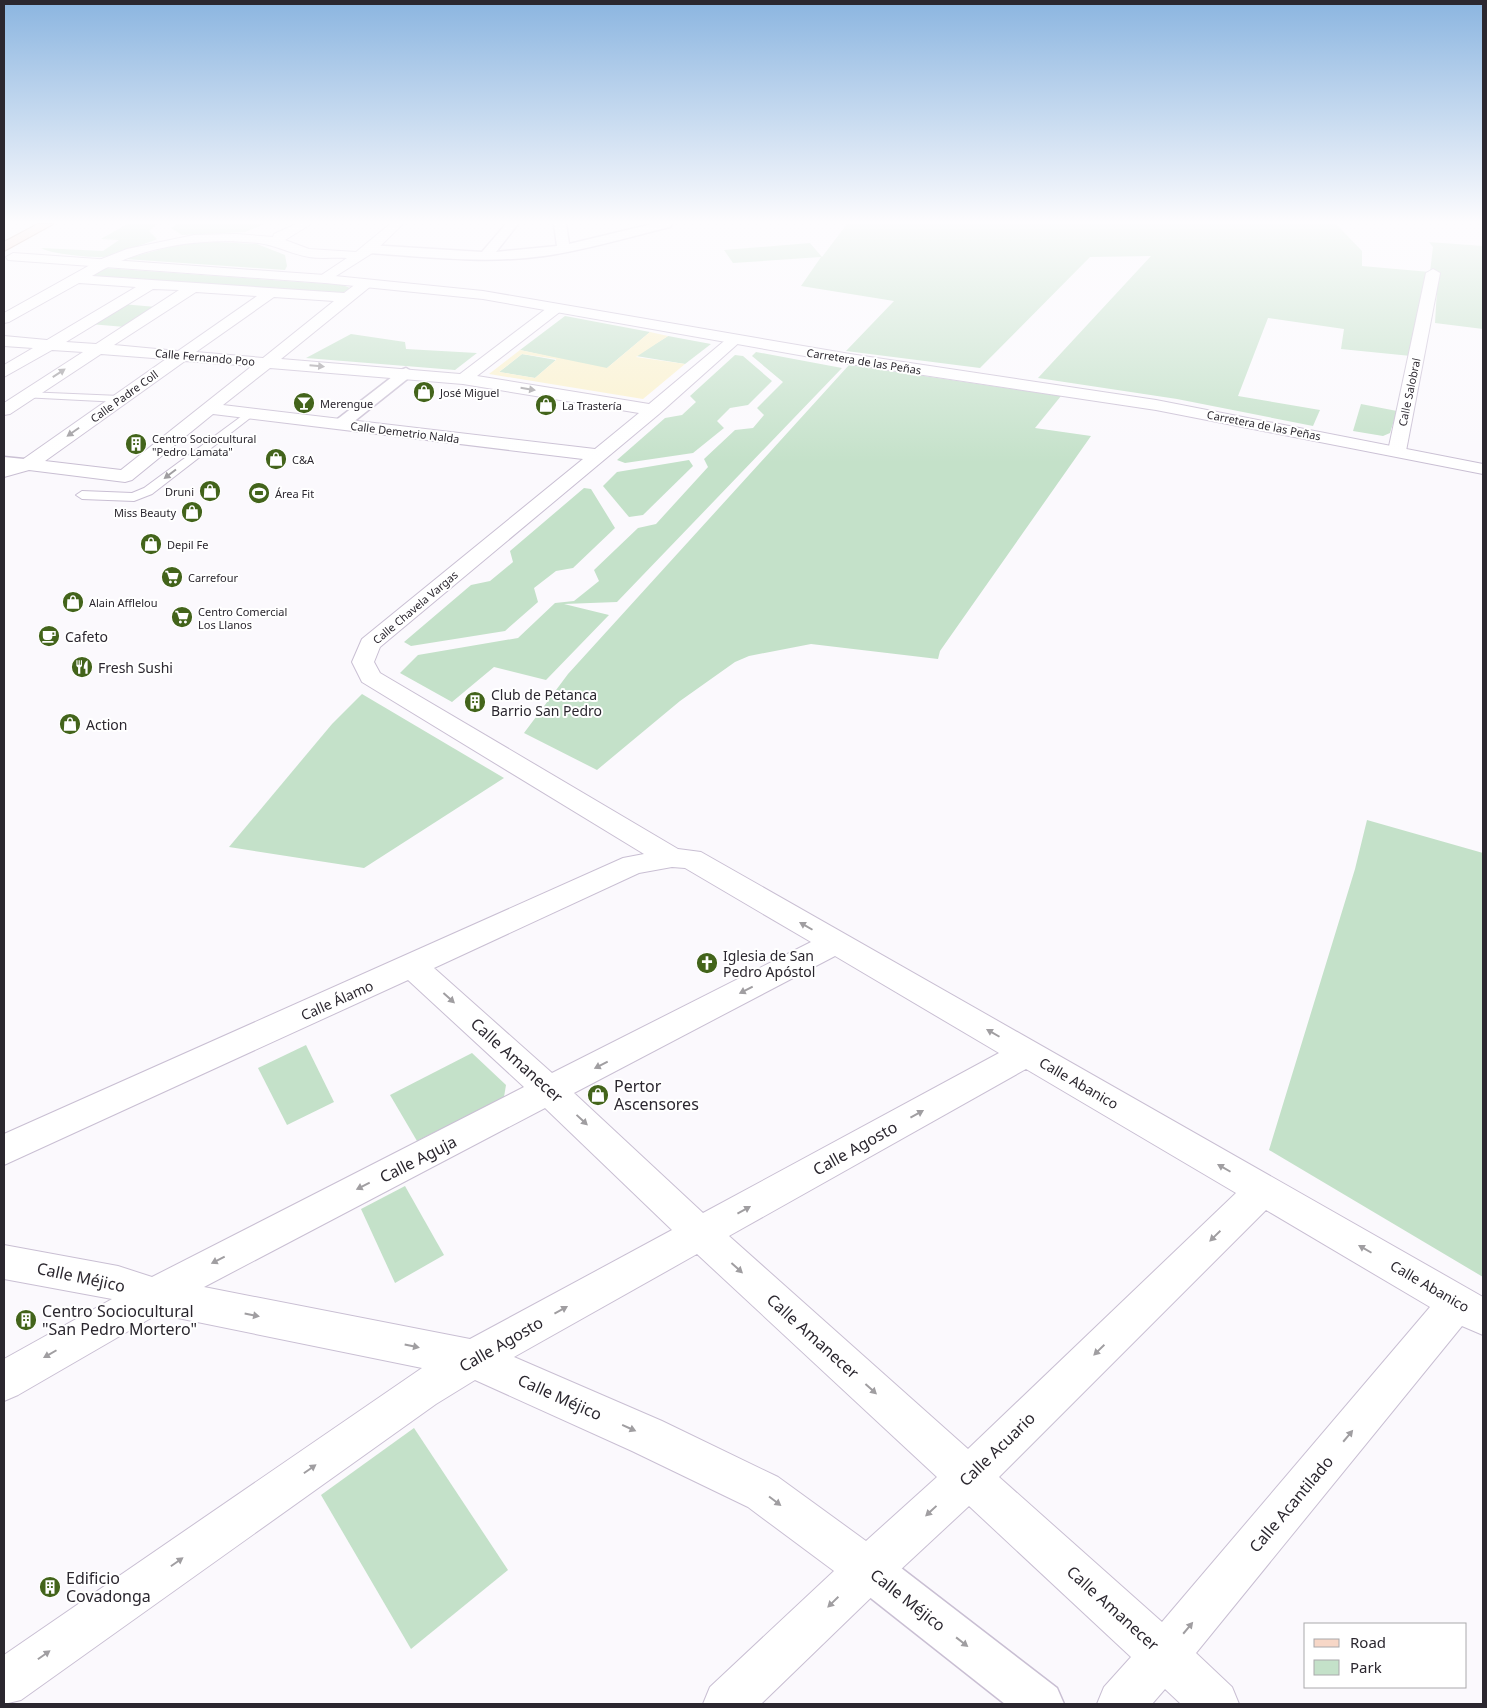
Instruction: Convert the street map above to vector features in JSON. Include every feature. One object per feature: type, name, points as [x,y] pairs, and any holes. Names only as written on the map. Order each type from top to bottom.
[{"type":"street","points":[[4,319],[32,304]]},
{"type":"street","points":[[4,372],[117,304]]},
{"type":"street","points":[[12,402],[168,304]]},
{"type":"street","name":"Calle Padre Coll","points":[[28,464],[255,304]]},
{"type":"street","points":[[4,462],[125,476],[341,304]]},
{"type":"street","name":"Carretera de las Peñas","points":[[532,304],[734,340],[1156,405],[1483,469]]},
{"type":"street","name":"Calle Salobral","points":[[1397,451],[1427,304]]},
{"type":"street","points":[[462,379],[556,308]]},
{"type":"street","name":"Calle Chavela Vargas","points":[[672,858],[370,677],[363,662],[370,644],[653,410],[734,340]]},
{"type":"street","name":"Calle Fernando Poo","points":[[4,341],[406,373],[462,379],[653,410]]},
{"type":"street","points":[[341,424],[406,373]]},
{"type":"street","name":"Calle Demetrio Nalda","points":[[211,409],[598,455]]},
{"type":"street","points":[[4,472],[28,464]]},
{"type":"street","name":"Calle Abanico","points":[[672,858],[691,860],[1470,1309]]},
{"type":"street","name":"Calle Álamo","points":[[4,1150],[633,865],[672,858]]},
{"type":"street","name":"Calle Aguja","points":[[4,1381],[153,1295],[835,943]]},
{"type":"street","name":"Calle Amanecer","points":[[412,966],[550,1090],[701,1233],[968,1478],[1164,1654],[1215,1704]]},
{"type":"street","name":"Calle Agosto","points":[[4,1683],[422,1390],[473,1359],[1027,1053]]},
{"type":"street","name":"Calle Acuario","points":[[727,1704],[868,1569],[968,1478],[1263,1190]]},
{"type":"street","name":"Calle Méjico","points":[[4,1262],[118,1283],[153,1295],[473,1359],[648,1436],[762,1492],[868,1569],[1041,1704]]},
{"type":"street","name":"Calle Acantilado","points":[[1121,1704],[1470,1309]]},
{"type":"lane","points":[[12,402],[120,399]]},
{"type":"lane","points":[[82,495],[134,497],[148,491],[250,413]]},
{"type":"green space","points":[[122,304],[156,307],[125,327],[90,324]]},
{"type":"green space","points":[[891,304],[1044,304],[980,368],[846,351]]},
{"type":"green space","points":[[1107,304],[1428,304],[1411,356],[1341,349],[1344,329],[1268,318],[1238,396],[1320,410],[1313,426],[1177,399],[1038,378]]},
{"type":"green space","points":[[1436,304],[1483,304],[1483,329],[1435,323]]},
{"type":"green space","points":[[565,316],[650,332],[582,389],[560,359],[520,350]]},
{"type":"green space","points":[[351,334],[405,342],[406,349],[477,353],[455,370],[306,358]]},
{"type":"green space","points":[[668,336],[711,344],[685,364],[636,356]]},
{"type":"green space","points":[[756,352],[842,368],[617,602],[564,604],[609,615],[546,680],[494,667],[452,702],[400,673],[418,655],[518,638],[555,603],[574,601],[599,581],[594,570],[638,528],[656,524],[708,467],[704,459],[735,430],[753,428],[764,415],[757,408],[783,382],[752,356]]},
{"type":"green space","points":[[522,354],[556,360],[535,378],[499,372]]},
{"type":"green space","points":[[735,355],[743,356],[772,381],[748,405],[730,408],[717,421],[724,428],[693,453],[625,463],[617,460],[665,418],[682,415],[696,402],[690,396]]},
{"type":"green space","points":[[849,365],[1061,396],[1035,428],[1091,436],[940,651],[938,659],[811,644],[749,656],[735,662],[680,701],[597,770],[524,733],[568,674]]},
{"type":"green space","points":[[1361,404],[1397,411],[1390,433],[1383,436],[1353,431]]},
{"type":"green space","points":[[689,460],[693,466],[643,515],[629,517],[603,486],[617,472]]},
{"type":"green space","points":[[584,488],[591,489],[615,528],[573,568],[556,571],[534,588],[538,602],[505,631],[411,646],[404,642],[471,585],[490,581],[513,562],[510,551]]},
{"type":"green space","points":[[362,694],[504,778],[364,868],[229,847],[332,724]]},
{"type":"green space","points":[[1367,820],[1483,853],[1483,1277],[1269,1150],[1355,869]]},
{"type":"green space","points":[[306,1045],[334,1102],[287,1125],[258,1068]]},
{"type":"green space","points":[[472,1053],[506,1085],[504,1097],[417,1141],[390,1095]]},
{"type":"green space","points":[[405,1186],[444,1255],[395,1283],[361,1209]]},
{"type":"green space","points":[[414,1428],[508,1570],[411,1649],[321,1495]]},
{"type":"sand","points":[[650,332],[668,336],[636,357],[685,364],[643,399],[489,374],[520,350],[607,368]],"holes":[[[522,354],[556,359],[535,378],[499,372]]]},
{"type":"place","name":"José Miguel","points":[[424,392]]},
{"type":"place","name":"Merengue","points":[[304,403]]},
{"type":"place","name":"La Trastería","points":[[546,405]]},
{"type":"place","name":"Centro Sociocultural \"Pedro Lamata\"","points":[[136,444]]},
{"type":"place","name":"C&A","points":[[276,459]]},
{"type":"place","name":"Druni","points":[[210,491]]},
{"type":"place","name":"Área Fit","points":[[259,493]]},
{"type":"place","name":"Miss Beauty","points":[[192,512]]},
{"type":"place","name":"Depil Fe","points":[[151,544]]},
{"type":"place","name":"Carrefour","points":[[172,577]]},
{"type":"place","name":"Alain Afflelou","points":[[73,602]]},
{"type":"place","name":"Centro Comercial Los Llanos","points":[[182,617]]},
{"type":"place","name":"Cafeto","points":[[49,636]]},
{"type":"place","name":"Fresh Sushi","points":[[82,667]]},
{"type":"place","name":"Club de Petanca Barrio San Pedro","points":[[475,702]]},
{"type":"place","name":"Action","points":[[70,724]]},
{"type":"place","name":"Iglesia de San Pedro Apóstol","points":[[707,963]]},
{"type":"place","name":"Pertor Ascensores","points":[[598,1095]]},
{"type":"place","name":"Centro Sociocultural \"San Pedro Mortero\"","points":[[26,1320]]},
{"type":"place","name":"Edificio Covadonga","points":[[50,1587]]}]
